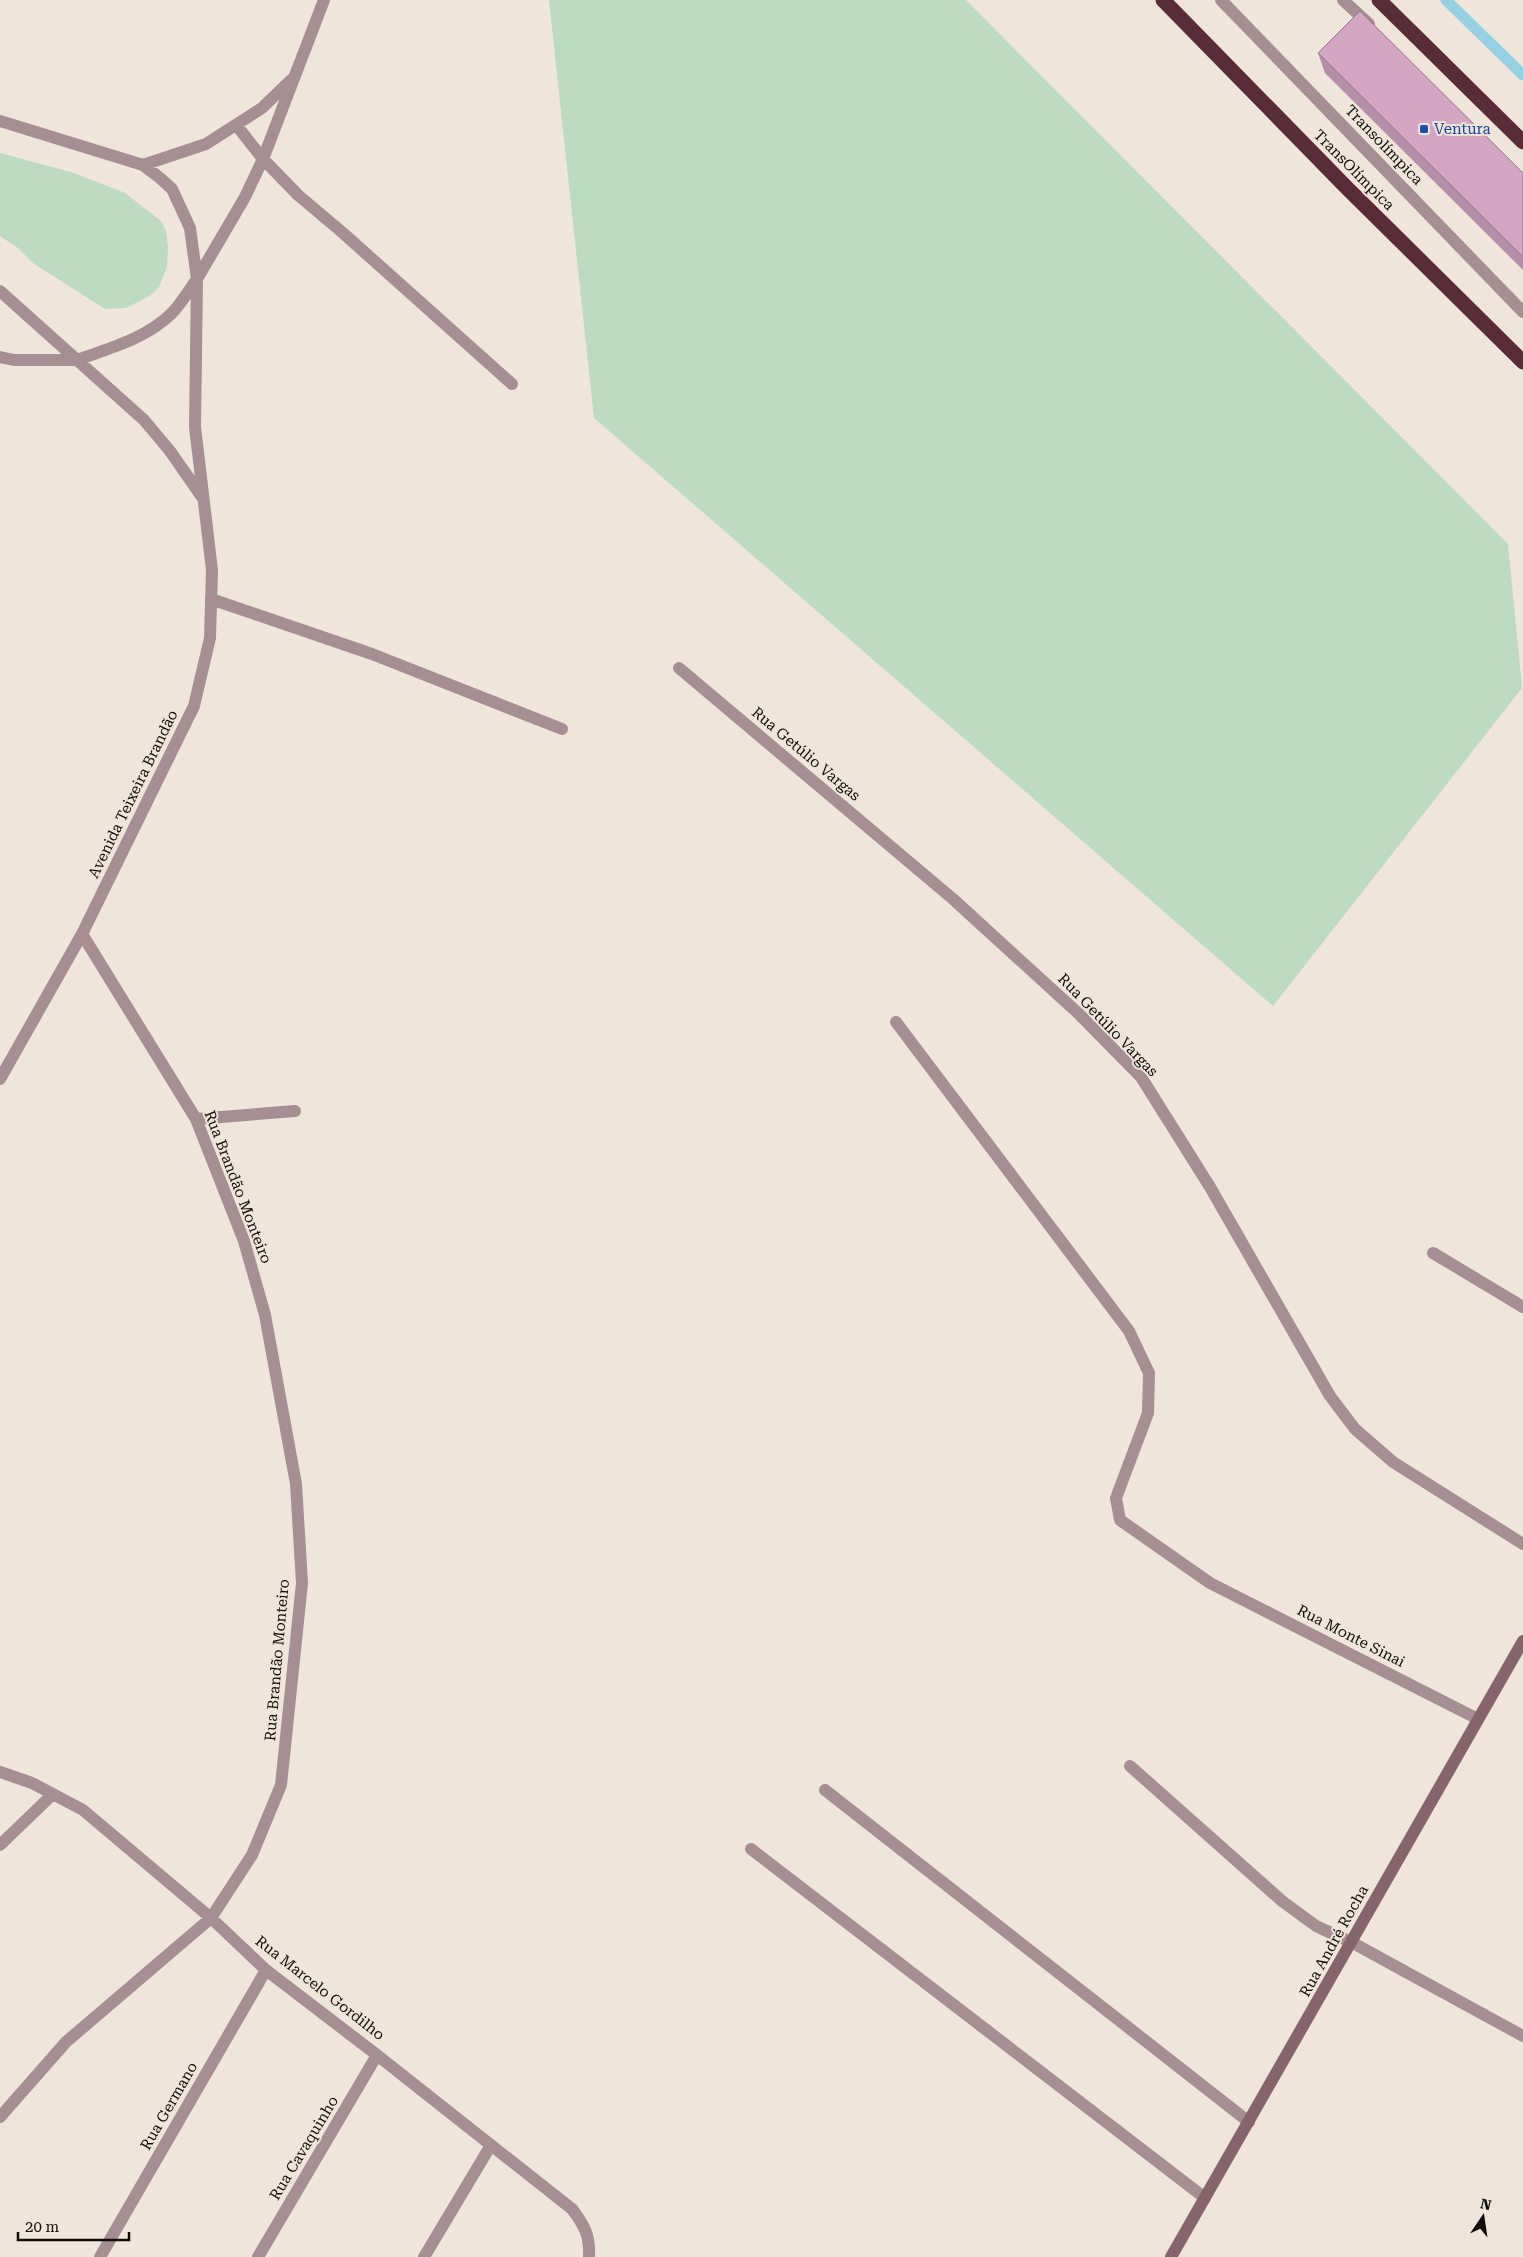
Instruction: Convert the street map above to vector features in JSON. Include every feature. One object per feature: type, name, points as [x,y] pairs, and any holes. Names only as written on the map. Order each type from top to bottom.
[{"type":"highway","name":"TransOlímpica","points":[[1163,0],[1346,188],[1523,362]]},
{"type":"highway","points":[[1379,0],[1523,142]]},
{"type":"main road","name":"Rua André Rocha","points":[[1171,2257],[1523,1641]]},
{"type":"street","points":[[0,357],[14,360],[77,360],[125,343],[153,330],[173,313],[197,279],[245,197],[263,159],[324,0]]},
{"type":"street","name":"Transolímpica","points":[[1221,0],[1523,312]]},
{"type":"street","points":[[1343,0],[1377,32]]},
{"type":"street","points":[[143,165],[206,144],[237,126],[262,108],[295,76]]},
{"type":"street","name":"Avenida Teixeira Brandão","points":[[0,121],[143,165],[172,189],[183,208],[190,228],[197,279],[195,427],[212,570],[210,638],[194,706],[82,934],[0,1079]]},
{"type":"street","points":[[237,126],[263,159],[298,195],[343,232],[512,384]]},
{"type":"street","name":"Avenida Teixeira Brandão","points":[[0,291],[144,420],[170,451],[203,500]]},
{"type":"street","points":[[211,599],[372,654],[562,729]]},
{"type":"street","name":"Rua Getúlio Vargas","points":[[679,668],[953,899],[1079,1014],[1141,1077],[1210,1188],[1330,1396],[1355,1429],[1393,1462],[1523,1544]]},
{"type":"street","name":"Rua Brandão Monteiro","points":[[0,2117],[66,2042],[211,1918],[252,1855],[281,1785],[302,1583],[296,1484],[265,1315],[244,1241],[196,1119],[82,934]]},
{"type":"street","name":"Rua Monte Sinai","points":[[896,1022],[1129,1331],[1149,1374],[1148,1413],[1116,1498],[1120,1520],[1210,1583],[1478,1719]]},
{"type":"street","points":[[196,1119],[295,1111]]},
{"type":"street","points":[[1433,1253],[1523,1307]]},
{"type":"street","points":[[1130,1766],[1282,1901],[1316,1926],[1352,1943],[1523,2036]]},
{"type":"street","name":"Rua Marcelo Gordilho","points":[[0,1772],[32,1783],[83,1810],[211,1918],[266,1970],[572,2209],[586,2227],[590,2240],[589,2257]]},
{"type":"street","points":[[825,1790],[1249,2122]]},
{"type":"street","points":[[0,1845],[53,1794]]},
{"type":"street","points":[[751,1849],[1205,2198]]},
{"type":"street","name":"Rua Germano","points":[[100,2257],[266,1970]]},
{"type":"street","name":"Rua Cavaquinho","points":[[258,2257],[377,2055]]},
{"type":"street","points":[[424,2257],[491,2145]]},
{"type":"green space","points":[[549,0],[966,0],[1508,544],[1522,688],[1273,1006],[594,418]]},
{"type":"green space","points":[[0,153],[74,173],[125,193],[161,221],[166,231],[168,247],[167,267],[159,287],[151,295],[126,308],[105,309],[33,263],[18,248],[0,236]]},
{"type":"building","name":"Ventura","points":[[1360,11],[1523,173],[1523,257],[1318,53]]},
{"type":"waterway","points":[[1446,0],[1523,75]]},
{"type":"place","name":"Ventura","points":[[1424,129]]}]
